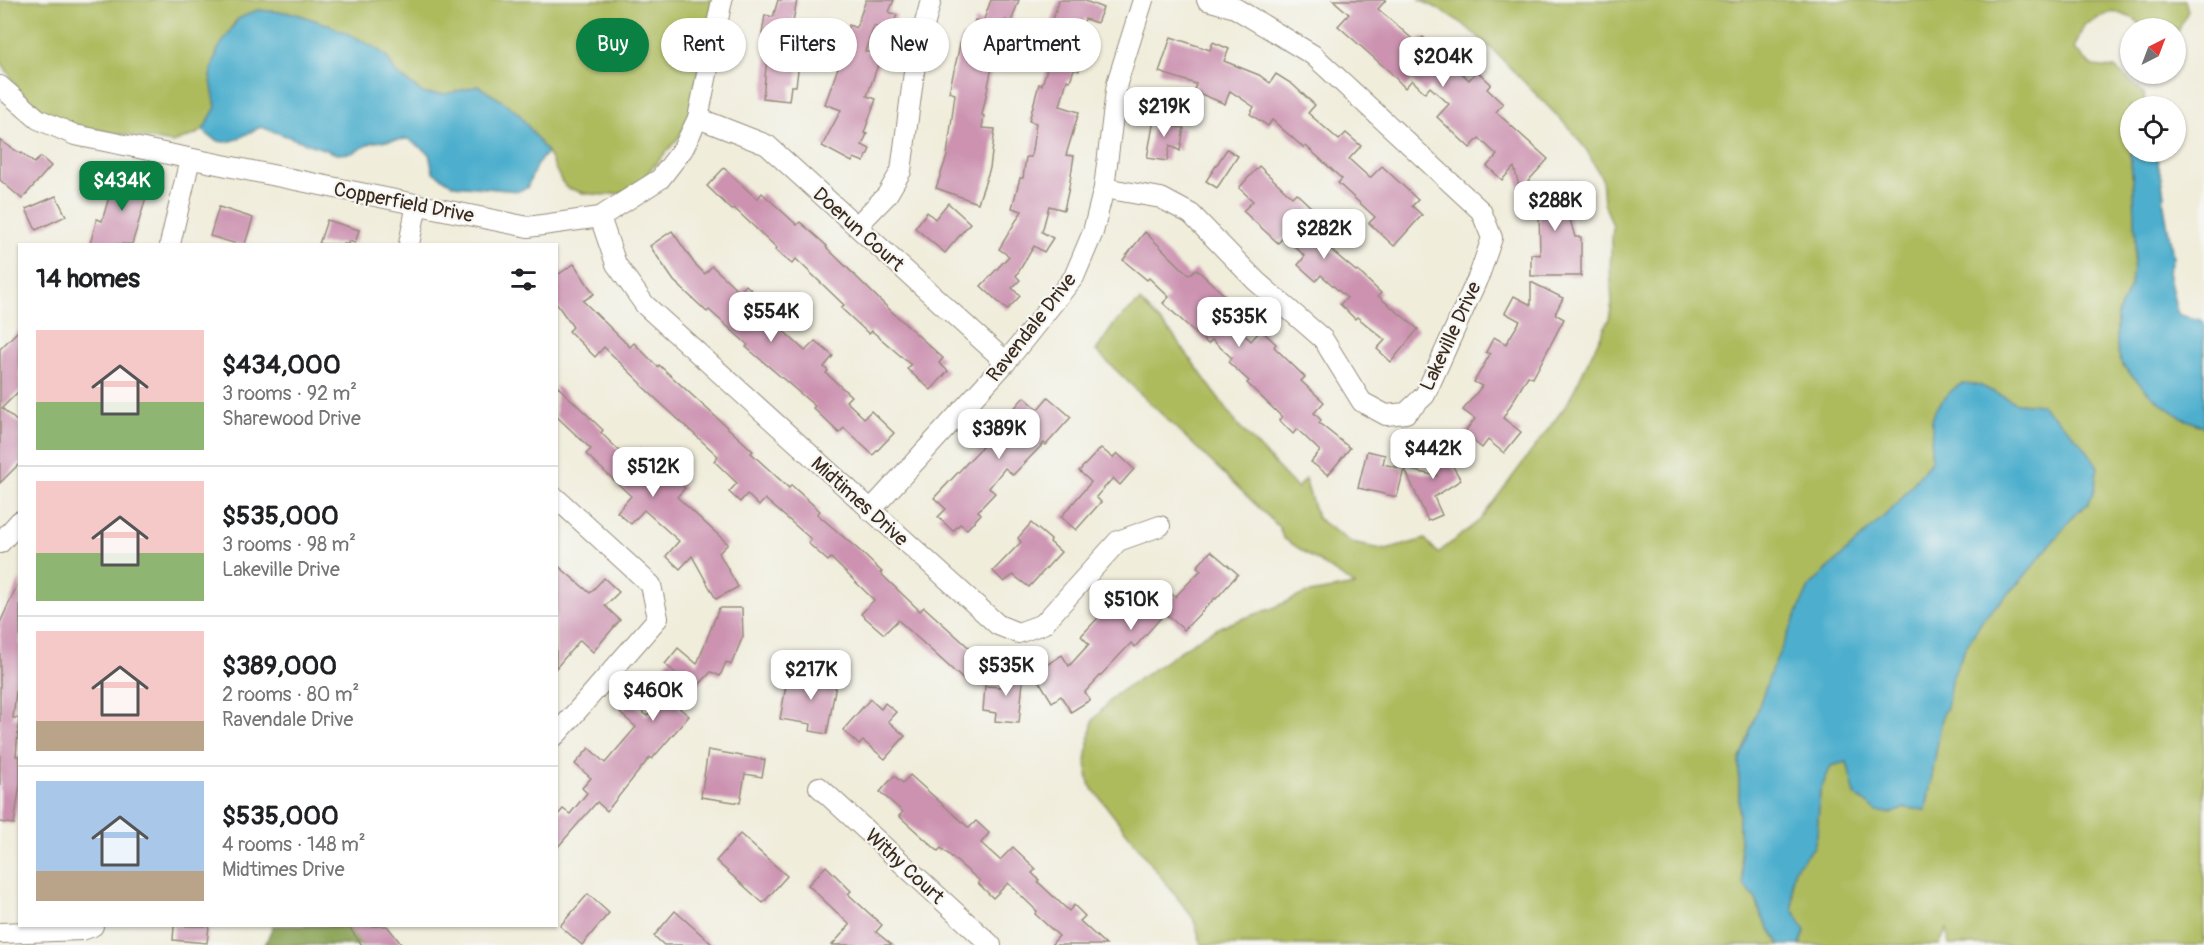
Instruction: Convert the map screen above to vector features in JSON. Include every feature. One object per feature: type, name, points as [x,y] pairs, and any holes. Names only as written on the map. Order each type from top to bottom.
[{"type":"street","name":"Copperfield Drive","points":[[0,86],[38,118],[75,135],[528,227],[600,217],[660,179],[683,149],[698,118],[722,0]]},
{"type":"street","points":[[857,226],[887,195],[901,171],[916,57],[931,0]]},
{"type":"street","name":"Ravendale Drive","points":[[870,511],[1006,362],[1074,276],[1093,232],[1104,188],[1117,83],[1143,0]]},
{"type":"street","name":"Lakeville Drive","points":[[1104,188],[1161,198],[1191,214],[1256,281],[1323,339],[1362,402],[1386,415],[1406,413],[1425,395],[1480,273],[1492,238],[1481,211],[1312,55],[1235,9],[1207,0]]},
{"type":"street","name":"Doerun Court","points":[[698,118],[766,145],[1006,362]]},
{"type":"street","points":[[170,243],[190,159]]},
{"type":"street","points":[[409,243],[417,204]]},
{"type":"street","name":"Midtimes Drive","points":[[600,217],[616,264],[645,305],[998,625],[1018,633],[1043,624],[1118,540],[1160,526]]},
{"type":"street","points":[[558,500],[651,585],[658,618],[558,733]]},
{"type":"street","points":[[0,543],[18,523]]},
{"type":"street","name":"Withy Court","points":[[819,787],[991,945]]},
{"type":"street","points":[[0,933],[82,930],[90,927]]},
{"type":"green space","points":[[1,0],[713,0],[709,18],[661,18],[661,72],[698,72],[689,116],[679,137],[642,180],[622,193],[602,195],[583,193],[568,188],[562,182],[547,152],[527,126],[504,102],[478,86],[445,94],[424,94],[396,73],[386,56],[329,25],[294,13],[257,10],[234,23],[210,75],[216,107],[203,130],[173,143],[79,127],[43,111],[20,92],[0,60]]},
{"type":"green space","points":[[1419,0],[2185,0],[2188,11],[2184,18],[2132,18],[2113,11],[2084,25],[2074,49],[2093,66],[2115,68],[2120,72],[2120,84],[2133,84],[2144,94],[2144,96],[2120,96],[2120,162],[2131,162],[2136,244],[2131,284],[2117,316],[2117,349],[2122,365],[2152,396],[2182,418],[2204,427],[2204,945],[1949,945],[1947,929],[1939,945],[1800,945],[1805,931],[1793,909],[1792,881],[1795,868],[1814,847],[1820,791],[1831,766],[1847,761],[1855,795],[1878,812],[1893,813],[1905,808],[1926,810],[1943,712],[1947,708],[1951,681],[1965,648],[1984,618],[2024,577],[2076,513],[2088,504],[2093,494],[2098,467],[2041,405],[2017,403],[1979,385],[1932,420],[1931,461],[1897,504],[1809,587],[1739,762],[1739,827],[1743,884],[1756,899],[1761,915],[1780,945],[1202,945],[1193,918],[1089,784],[1086,762],[1093,720],[1115,695],[1206,634],[1304,594],[1355,585],[1283,538],[1279,527],[1096,351],[1115,323],[1140,301],[1173,335],[1238,425],[1297,488],[1305,479],[1317,518],[1352,543],[1386,550],[1425,539],[1438,553],[1480,520],[1567,404],[1609,319],[1612,303],[1610,267],[1613,226],[1604,203],[1602,179],[1587,151],[1571,130],[1493,50],[1462,23]]},
{"type":"green space","points":[[273,927],[378,927],[374,945],[265,945]]},
{"type":"water","points":[[257,10],[294,13],[355,37],[386,56],[396,73],[424,94],[445,94],[478,86],[504,102],[519,114],[547,152],[536,166],[527,188],[518,191],[453,185],[433,172],[429,154],[408,139],[373,142],[352,153],[337,154],[261,127],[230,141],[217,141],[210,137],[203,130],[216,107],[210,76],[218,49],[238,19]]},
{"type":"water","points":[[2131,162],[2158,162],[2173,257],[2168,272],[2177,312],[2204,322],[2204,427],[2182,418],[2152,396],[2122,365],[2117,349],[2117,316],[2131,284],[2136,244]]},
{"type":"water","points":[[1961,384],[1979,385],[2017,403],[2041,405],[2085,447],[2098,467],[2093,494],[2088,504],[2076,513],[2024,577],[1984,618],[1965,648],[1951,681],[1947,708],[1943,712],[1926,810],[1905,808],[1893,813],[1878,812],[1855,795],[1847,762],[1831,766],[1820,791],[1814,847],[1795,868],[1792,881],[1793,909],[1805,931],[1800,945],[1780,945],[1761,915],[1756,899],[1743,884],[1739,827],[1739,762],[1772,669],[1809,587],[1897,504],[1931,461],[1932,420],[1936,408],[1953,389]]},
{"type":"building","points":[[778,0],[797,0],[794,18],[765,18],[765,15],[773,17]]},
{"type":"building","points":[[866,0],[894,0],[889,12],[897,15],[896,18],[869,18],[869,40],[865,51],[869,52],[869,72],[875,72],[867,96],[876,99],[864,133],[867,134],[862,145],[870,149],[864,162],[854,158],[852,162],[822,146],[841,110],[825,104],[836,72],[857,72],[857,25]]},
{"type":"building","points":[[991,0],[1019,0],[1012,18],[984,18]]},
{"type":"building","points":[[1059,0],[1083,0],[1103,8],[1099,18],[1053,18]]},
{"type":"building","points":[[1333,0],[1386,0],[1378,9],[1417,43],[1423,37],[1469,80],[1477,71],[1491,84],[1487,89],[1503,104],[1496,112],[1548,159],[1520,190],[1514,167],[1502,180],[1487,166],[1497,155],[1479,138],[1470,148],[1437,117],[1449,104],[1430,87],[1425,93],[1412,80],[1405,88],[1338,26],[1349,14]]},
{"type":"building","points":[[1171,37],[1210,50],[1213,42],[1229,49],[1224,61],[1259,75],[1270,83],[1276,74],[1292,84],[1315,105],[1308,113],[1339,140],[1346,133],[1361,146],[1349,159],[1370,178],[1382,166],[1418,200],[1412,206],[1422,215],[1394,246],[1369,223],[1375,217],[1338,183],[1342,179],[1306,146],[1304,148],[1272,120],[1268,126],[1250,114],[1254,107],[1230,91],[1225,104],[1194,91],[1196,84],[1159,72]]},
{"type":"building","points":[[961,40],[961,72],[991,72],[982,115],[984,116],[982,128],[995,129],[990,168],[978,203],[936,188],[947,156],[955,94],[949,92]]},
{"type":"building","points":[[766,72],[798,72],[796,86],[791,86],[789,101],[763,98]]},
{"type":"building","points":[[1046,72],[1073,72],[1070,81],[1067,80],[1060,106],[1079,112],[1066,155],[1074,156],[1064,210],[1049,206],[1042,232],[1053,238],[1044,252],[1034,246],[1016,276],[1020,280],[1012,288],[1020,296],[1007,310],[981,286],[1009,256],[999,249],[1022,211],[1012,208],[1020,178],[1023,178],[1026,157],[1031,157],[1036,123],[1029,121],[1039,84],[1042,85]]},
{"type":"building","points":[[1155,114],[1172,118],[1171,126],[1184,128],[1180,151],[1170,145],[1167,161],[1147,158]]},
{"type":"building","points":[[0,140],[34,163],[41,157],[51,166],[22,199],[0,180]]},
{"type":"building","points":[[1227,149],[1238,156],[1217,188],[1206,181]]},
{"type":"building","points":[[1259,166],[1292,197],[1296,193],[1311,207],[1305,214],[1317,226],[1311,233],[1358,271],[1381,293],[1378,296],[1418,329],[1391,362],[1377,349],[1385,340],[1357,317],[1355,319],[1340,304],[1347,298],[1321,275],[1316,281],[1298,265],[1305,256],[1284,237],[1278,243],[1243,211],[1253,201],[1239,188]]},
{"type":"building","points":[[724,168],[757,199],[762,193],[797,225],[800,222],[943,358],[939,363],[948,371],[931,390],[907,369],[911,365],[872,331],[869,334],[841,308],[844,305],[796,259],[792,264],[734,208],[732,210],[707,186]]},
{"type":"building","points":[[125,170],[149,176],[144,197],[146,198],[132,243],[90,243],[97,219],[102,221],[112,187],[120,190]]},
{"type":"building","points":[[1574,182],[1581,205],[1567,209],[1575,237],[1581,237],[1581,276],[1531,276],[1531,254],[1540,255],[1539,212],[1526,215],[1521,195]]},
{"type":"building","points":[[56,196],[66,216],[36,230],[26,209]]},
{"type":"building","points":[[948,203],[970,223],[945,253],[915,228],[927,212],[935,219]]},
{"type":"building","points":[[219,207],[253,218],[245,243],[234,243],[210,236]]},
{"type":"building","points":[[327,220],[359,230],[355,243],[349,241],[348,243],[319,243]]},
{"type":"building","points":[[672,231],[694,263],[705,274],[712,266],[740,292],[746,285],[768,305],[762,311],[805,351],[815,341],[833,356],[824,367],[828,371],[826,373],[851,396],[846,401],[864,418],[871,411],[894,433],[873,455],[844,428],[839,433],[813,408],[815,406],[674,281],[650,246]]},
{"type":"building","points":[[1145,232],[1189,275],[1196,269],[1232,302],[1221,313],[1251,341],[1261,330],[1276,344],[1274,347],[1305,377],[1301,381],[1324,402],[1314,413],[1321,420],[1319,423],[1350,448],[1328,475],[1311,462],[1320,451],[1297,429],[1293,434],[1279,420],[1282,417],[1228,362],[1232,358],[1212,340],[1208,344],[1163,303],[1169,297],[1149,278],[1147,280],[1123,260]]},
{"type":"building","points":[[574,264],[594,294],[583,301],[630,347],[634,343],[658,367],[659,365],[753,451],[751,453],[789,488],[791,485],[820,511],[817,514],[861,552],[920,611],[924,607],[985,662],[966,682],[898,620],[884,634],[861,614],[874,600],[831,558],[828,561],[808,543],[811,539],[765,499],[759,506],[747,494],[740,502],[729,492],[737,483],[714,461],[718,456],[641,385],[604,347],[595,357],[569,331],[573,327],[558,306],[558,275]]},
{"type":"building","points":[[1531,282],[1563,298],[1555,314],[1564,319],[1533,378],[1528,376],[1503,418],[1521,432],[1504,453],[1488,440],[1482,448],[1464,433],[1475,419],[1463,410],[1482,386],[1474,382],[1490,354],[1486,352],[1494,337],[1506,344],[1520,321],[1505,313],[1514,296],[1531,305]]},
{"type":"building","points":[[18,331],[18,392],[2,408],[18,422],[18,465],[0,483],[0,349]]},
{"type":"building","points":[[558,387],[603,430],[601,433],[630,461],[640,449],[685,488],[677,497],[728,544],[719,553],[738,587],[716,599],[692,556],[680,569],[666,556],[679,541],[644,510],[631,524],[617,512],[631,496],[586,454],[591,449],[558,418]]},
{"type":"building","points":[[1024,397],[1038,409],[1048,397],[1071,417],[1046,445],[1044,443],[1013,475],[1005,468],[989,488],[995,493],[978,511],[981,514],[967,529],[960,524],[953,531],[938,517],[946,509],[934,498],[1012,415],[1010,413]]},
{"type":"building","points":[[1437,440],[1461,480],[1434,497],[1442,515],[1428,521],[1405,469],[1437,476],[1421,450]]},
{"type":"building","points":[[1101,448],[1113,458],[1117,453],[1134,469],[1120,485],[1113,478],[1096,497],[1101,502],[1076,530],[1061,517],[1091,482],[1079,471]]},
{"type":"building","points":[[1367,451],[1385,455],[1383,464],[1404,469],[1397,497],[1358,488]]},
{"type":"building","points":[[1031,523],[1061,552],[1029,587],[1013,575],[1004,582],[993,571],[1021,542],[1018,538]]},
{"type":"building","points":[[1211,551],[1238,574],[1184,630],[1165,613],[1135,647],[1131,643],[1085,692],[1090,700],[1071,712],[1061,696],[1052,702],[1034,673],[1062,655],[1069,666],[1089,644],[1081,636],[1114,601],[1127,611],[1139,597],[1147,604],[1164,587],[1175,597],[1201,570],[1197,567]]},
{"type":"building","points":[[558,566],[590,593],[604,578],[619,592],[605,606],[620,620],[593,652],[580,640],[558,666]]},
{"type":"building","points":[[18,583],[18,675],[13,718],[18,718],[16,756],[18,756],[18,797],[14,824],[0,822],[0,623]]},
{"type":"building","points":[[719,608],[742,608],[743,636],[731,665],[726,662],[720,676],[711,672],[678,707],[689,716],[652,759],[650,757],[607,811],[597,802],[558,847],[558,815],[563,809],[570,814],[587,793],[582,788],[591,778],[575,764],[589,748],[605,763],[636,727],[620,713],[631,701],[647,716],[680,677],[665,664],[678,648],[697,664]]},
{"type":"building","points":[[813,669],[838,673],[827,734],[810,731],[811,724],[780,719],[787,680],[811,684]]},
{"type":"building","points":[[1004,669],[1024,670],[1019,723],[995,721],[996,713],[983,711],[985,686],[1003,687]]},
{"type":"building","points":[[870,699],[881,709],[885,703],[896,712],[888,721],[905,736],[885,759],[863,741],[859,745],[843,730]]},
{"type":"building","points":[[708,750],[765,760],[762,777],[745,774],[740,803],[701,797]]},
{"type":"building","points":[[910,775],[969,828],[976,821],[989,833],[981,843],[1000,860],[1013,847],[1036,869],[1032,873],[1039,880],[1038,882],[1069,911],[1074,905],[1085,916],[1080,921],[1106,945],[1051,945],[1059,936],[1035,914],[1037,911],[1008,883],[993,898],[978,883],[980,881],[941,848],[938,851],[899,816],[903,812],[880,792],[894,776],[903,783]]},
{"type":"building","points":[[740,834],[787,876],[763,903],[716,861]]},
{"type":"building","points":[[826,866],[851,891],[848,894],[882,925],[876,932],[892,945],[832,945],[850,925],[808,885]]},
{"type":"building","points":[[588,894],[609,913],[582,945],[560,926]]},
{"type":"building","points":[[675,911],[713,945],[664,945],[654,936]]},
{"type":"building","points":[[174,927],[209,927],[207,943],[173,940]]},
{"type":"building","points":[[349,927],[388,927],[402,945],[362,945]]}]
